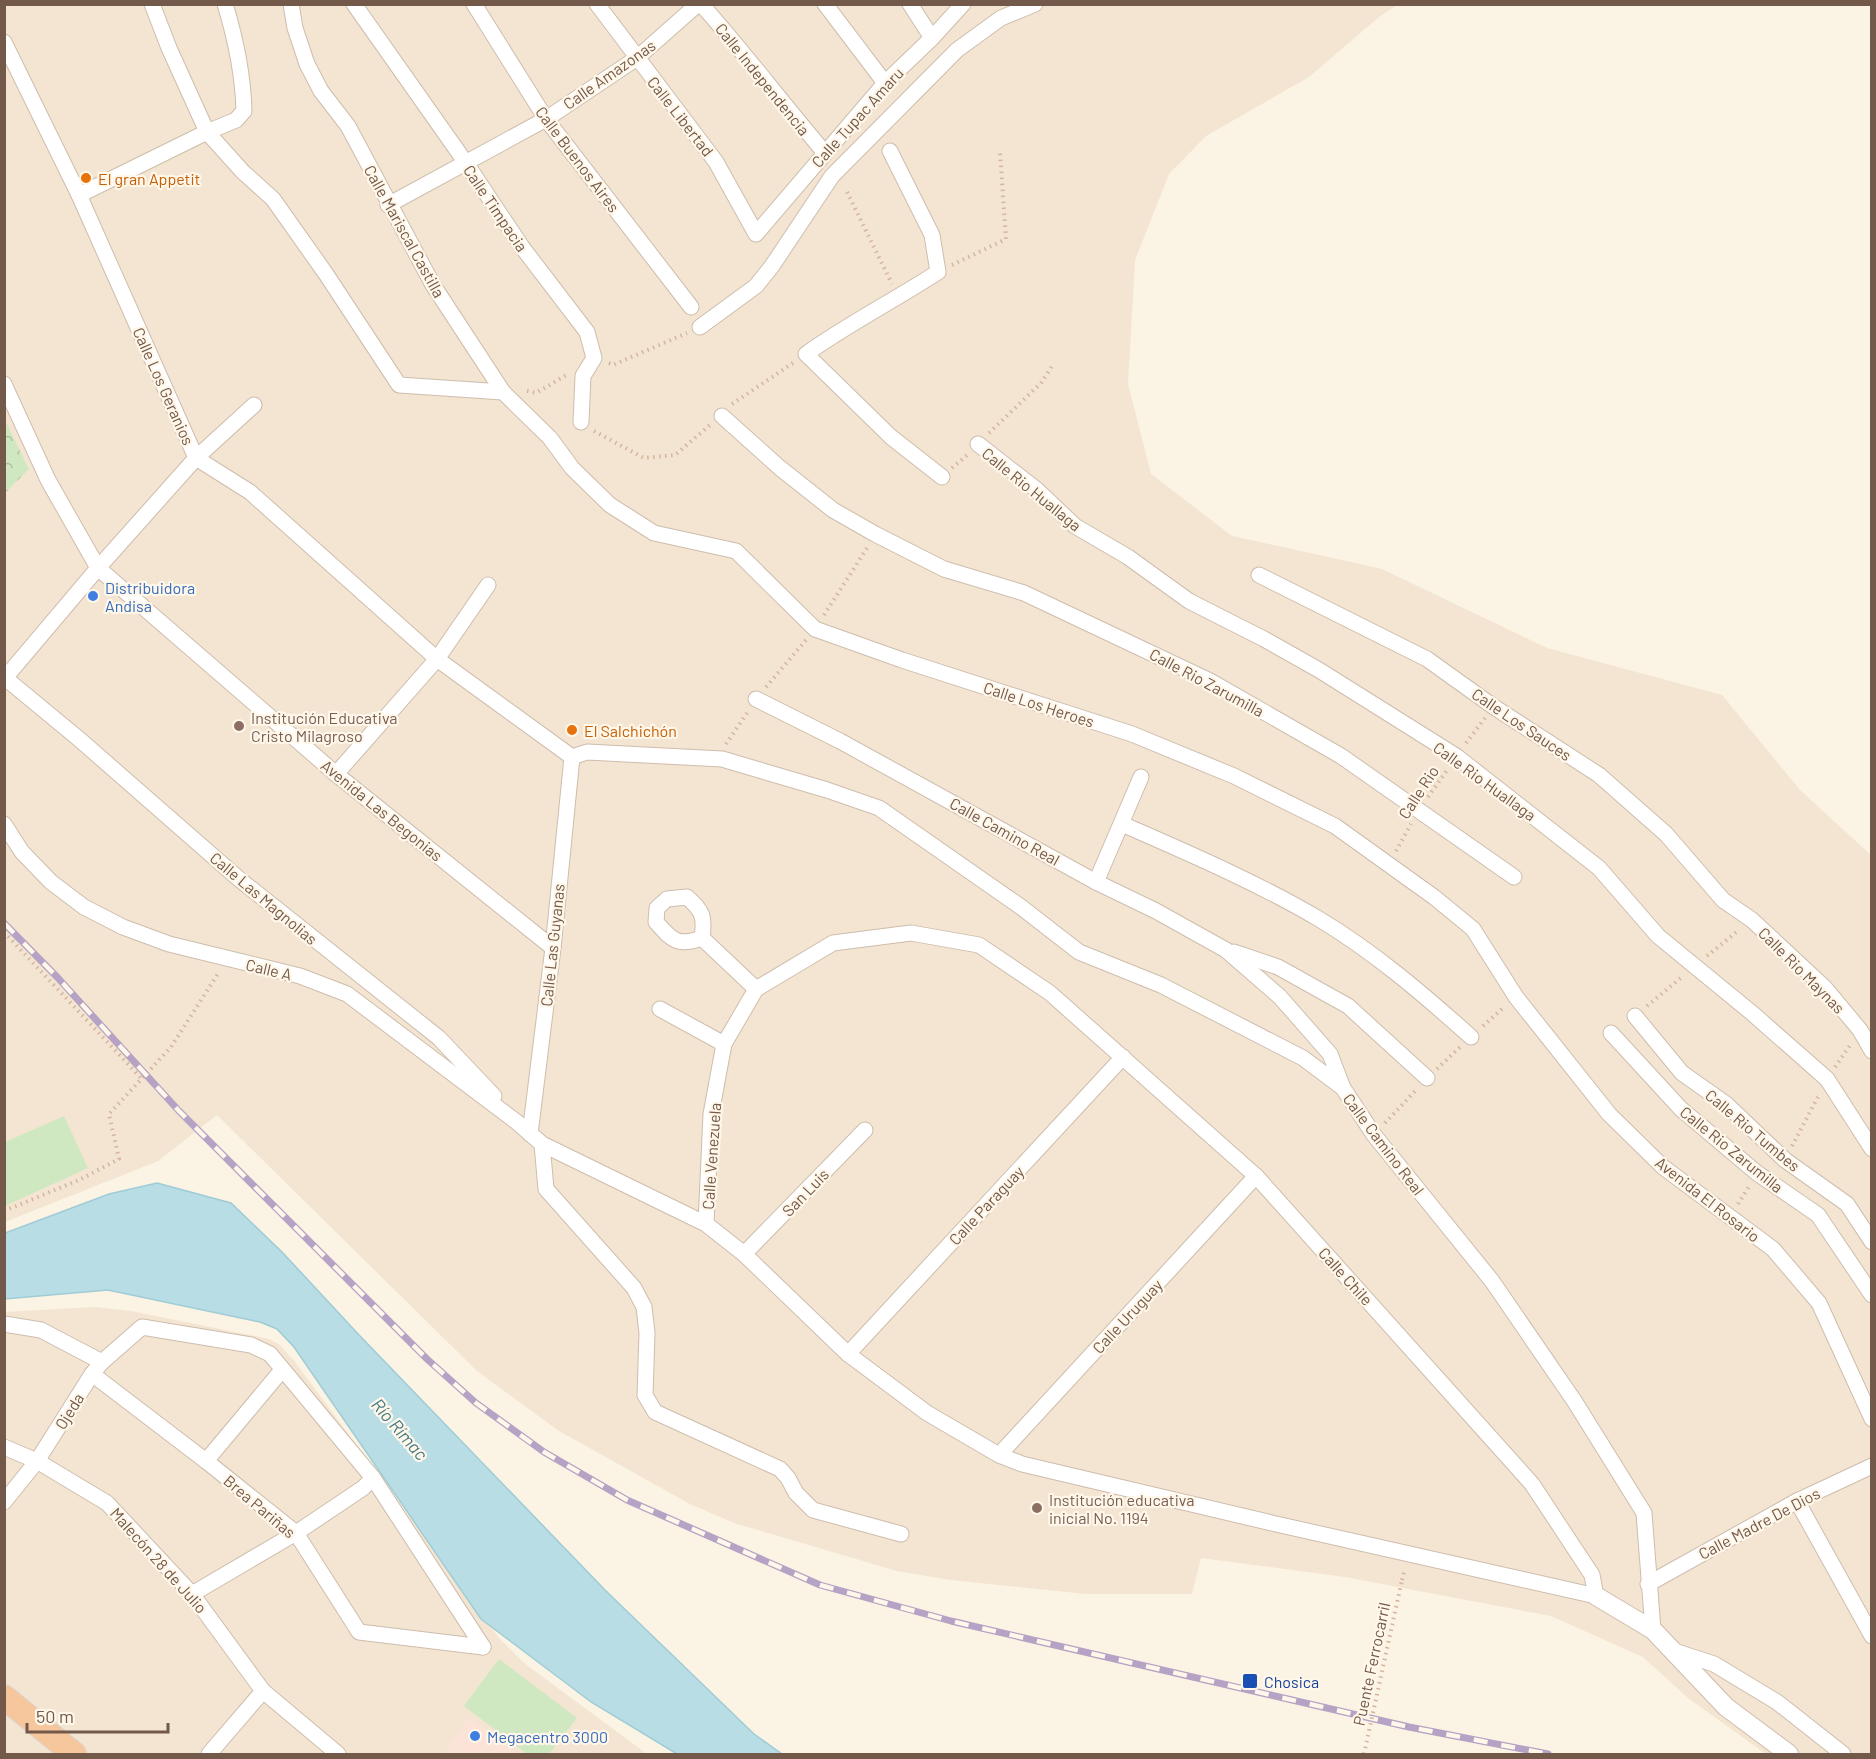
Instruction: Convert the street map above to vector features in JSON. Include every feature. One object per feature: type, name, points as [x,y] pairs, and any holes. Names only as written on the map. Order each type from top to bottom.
[{"type":"highway","points":[[4,1697],[74,1755]]},
{"type":"street","points":[[152,4],[207,132],[243,172],[273,199],[326,274],[399,385],[503,392]]},
{"type":"street","points":[[79,195],[236,120],[244,111],[241,72],[234,33],[225,4]]},
{"type":"street","name":"Calle Mariscal Castilla","points":[[291,4],[295,28],[307,64],[321,91],[348,126],[388,205],[433,285],[503,392],[550,438]]},
{"type":"street","name":"Calle Timpacia","points":[[354,4],[522,247],[586,332],[594,358],[583,376],[581,422]]},
{"type":"street","name":"Calle Buenos Aires","points":[[474,4],[546,119],[692,307]]},
{"type":"street","name":"Calle Libertad","points":[[597,4],[717,162],[756,234]]},
{"type":"street","name":"Calle Amazonas","points":[[388,205],[546,119],[637,58],[700,4]]},
{"type":"street","name":"Calle Independencia","points":[[700,4],[742,49],[788,110],[825,153]]},
{"type":"street","points":[[825,4],[885,83]]},
{"type":"street","points":[[910,4],[932,38]]},
{"type":"street","name":"Calle Tupac Amaru","points":[[756,234],[885,83],[932,38],[963,4]]},
{"type":"street","points":[[700,327],[756,286],[832,176],[957,50],[1001,18],[1035,4]]},
{"type":"street","name":"Calle Los Geranios","points":[[4,42],[79,195],[196,458],[250,492],[437,659],[572,757]]},
{"type":"street","points":[[890,151],[932,235],[938,272],[899,298],[836,333],[806,354],[891,437],[942,477]]},
{"type":"street","name":"Avenida Las Begonias","points":[[4,384],[48,480],[98,568],[336,774],[553,948]]},
{"type":"street","points":[[5,678],[98,568],[196,458],[254,405]]},
{"type":"street","name":"Calle Rio Zarumilla","points":[[722,416],[780,468],[824,503],[875,534],[944,569],[1024,593],[1210,681],[1341,756],[1514,877]]},
{"type":"street","name":"Calle Los Heroes","points":[[550,438],[572,468],[610,505],[654,533],[736,551],[815,629],[902,660],[1132,734],[1234,777],[1335,826],[1434,897],[1473,929],[1516,997]]},
{"type":"street","name":"Calle Rio Huallaga","points":[[978,444],[1036,490],[1075,526],[1128,557],[1189,601],[1319,670],[1456,756],[1599,868],[1658,936],[1752,1013],[1827,1079],[1872,1149]]},
{"type":"street","name":"Calle Los Sauces","points":[[1259,575],[1427,659],[1494,707],[1599,775],[1666,834],[1723,900],[1752,920]]},
{"type":"street","points":[[336,774],[437,659],[488,585]]},
{"type":"street","name":"Calle Las Magnolias","points":[[5,678],[80,738],[239,879],[439,1038],[518,1123]]},
{"type":"street","name":"Calle Camino Real","points":[[756,699],[1226,950],[1280,997],[1330,1053],[1343,1088],[1374,1135],[1492,1281],[1575,1402],[1644,1513],[1653,1630]]},
{"type":"street","points":[[572,757],[587,752],[722,759],[879,808],[1022,907],[1079,952],[1161,985],[1303,1058],[1343,1088]]},
{"type":"street","name":"Calle Las Guyanas","points":[[572,757],[536,1139],[546,1190],[634,1288],[644,1307],[647,1333],[645,1395],[655,1412],[780,1469],[796,1493],[813,1510],[901,1534]]},
{"type":"street","points":[[1096,882],[1141,777]]},
{"type":"street","name":"Calle A","points":[[4,824],[22,852],[51,882],[84,907],[132,931],[170,944],[300,976],[347,994],[536,1139],[706,1224],[744,1254],[848,1354],[927,1413],[999,1455],[1022,1464],[1125,1489],[1508,1578],[1596,1596]]},
{"type":"street","points":[[1122,824],[1222,868],[1320,919],[1387,965],[1471,1037]]},
{"type":"street","name":"Calle Rio Maynas","points":[[1752,920],[1825,988],[1860,1030],[1872,1051]]},
{"type":"street","name":"Calle Venezuela","points":[[706,1224],[711,1114],[724,1044],[756,989],[833,944],[911,933],[979,945],[1050,993]]},
{"type":"street","points":[[702,938],[756,989]]},
{"type":"street","points":[[1226,950],[1278,967],[1348,1006],[1427,1078]]},
{"type":"street","name":"Calle Chile","points":[[1050,993],[1256,1176],[1532,1484],[1592,1575],[1596,1596]]},
{"type":"street","name":"Avenida El Rosario","points":[[1516,997],[1609,1114],[1663,1167],[1773,1249],[1819,1303],[1872,1419]]},
{"type":"street","points":[[660,1009],[724,1044]]},
{"type":"street","name":"Calle Rio Tumbes","points":[[1635,1016],[1682,1074],[1726,1104],[1785,1160],[1847,1204],[1872,1242]]},
{"type":"street","name":"Calle Rio Zarumilla","points":[[1611,1033],[1681,1109],[1757,1173],[1818,1215],[1872,1295]]},
{"type":"street","name":"Calle Paraguay","points":[[848,1354],[1123,1057]]},
{"type":"street","name":"San Luis","points":[[744,1254],[865,1130]]},
{"type":"street","name":"Calle Uruguay","points":[[999,1455],[1256,1176]]},
{"type":"street","name":"Brea Pariñas","points":[[4,1324],[41,1330],[97,1368],[206,1461],[296,1533],[359,1632],[483,1647],[373,1478]]},
{"type":"street","name":"Ojeda","points":[[4,1502],[37,1461],[97,1368],[142,1327],[251,1345],[270,1354],[282,1370]]},
{"type":"street","points":[[192,1594],[296,1533],[363,1488],[373,1478],[282,1370],[206,1461]]},
{"type":"street","name":"Malecón 28 de Julio","points":[[4,1447],[37,1461],[107,1503],[192,1594],[263,1691],[338,1755]]},
{"type":"street","name":"Calle Madre De Dios","points":[[1648,1584],[1797,1501],[1872,1466]]},
{"type":"street","points":[[1797,1501],[1867,1631],[1872,1636]]},
{"type":"street","points":[[1596,1596],[1653,1630],[1726,1707],[1789,1755]]},
{"type":"street","points":[[1674,1651],[1714,1664],[1777,1702],[1843,1755]]},
{"type":"street","points":[[209,1755],[263,1691]]},
{"type":"path","points":[[938,272],[1006,239],[1000,152]]},
{"type":"path","points":[[847,192],[899,298]]},
{"type":"path","points":[[581,422],[644,458],[675,454],[693,437],[722,416],[726,409],[806,354]]},
{"type":"path","points":[[942,477],[1041,383],[1052,366]]},
{"type":"path","points":[[722,759],[726,744],[756,699],[815,629],[875,534]]},
{"type":"path","name":"Calle Rio","points":[[1388,865],[1420,810],[1456,756],[1494,707]]},
{"type":"path","points":[[4,932],[142,1079]]},
{"type":"path","points":[[4,1211],[79,1180],[119,1159],[109,1114],[171,1047],[228,959]]},
{"type":"path","points":[[1374,1135],[1427,1078],[1516,997]]},
{"type":"path","points":[[1730,1218],[1757,1173]]},
{"type":"path","name":"Puente Ferrocarril","points":[[1364,1755],[1402,1580]]},
{"type":"shaded area","points":[[5,5],[1397,5],[1379,17],[1309,77],[1206,136],[1169,174],[1135,260],[1128,384],[1151,474],[1232,536],[1382,569],[1547,648],[1722,695],[1800,790],[1871,855],[1871,1754],[1766,1754],[1688,1698],[1643,1657],[1551,1616],[1345,1577],[1201,1558],[1192,1594],[1086,1594],[951,1580],[897,1571],[734,1523],[690,1504],[559,1431],[477,1371],[217,1115],[158,1161],[5,1222]]},
{"type":"shaded area","points":[[95,1307],[131,1311],[269,1339],[280,1345],[295,1362],[499,1638],[524,1663],[647,1754],[5,1754],[5,1312]]},
{"type":"shaded area","name":"Megacentro 3000","points":[[469,1717],[518,1754],[443,1754]]},
{"type":"green space","points":[[5,420],[29,469],[4,493]]},
{"type":"green space","points":[[64,1116],[88,1168],[5,1206],[5,1142]]},
{"type":"green space","points":[[499,1659],[577,1718],[549,1754],[527,1754],[464,1706]]},
{"type":"water","name":"Río Rímac","points":[[157,1183],[231,1203],[282,1252],[605,1590],[754,1734],[782,1754],[677,1754],[591,1702],[481,1619],[294,1347],[277,1329],[260,1322],[108,1290],[5,1299],[5,1233],[109,1194]]},
{"type":"railway","points":[[4,923],[58,978],[179,1111],[427,1359],[476,1403],[544,1452],[627,1500],[820,1585],[951,1621],[1409,1727],[1548,1754]]},
{"type":"place","name":"El gran Appetit","points":[[86,178]]},
{"type":"place","name":"Distribuidora Andisa","points":[[93,596]]},
{"type":"place","name":"Institución Educativa Cristo Milagroso","points":[[239,726]]},
{"type":"place","name":"El Salchichón","points":[[572,730]]},
{"type":"place","name":"Institución educativa inicial No. 1194","points":[[1037,1508]]},
{"type":"place","name":"Chosica","points":[[1250,1681]]},
{"type":"place","name":"Megacentro 3000","points":[[475,1736]]}]
